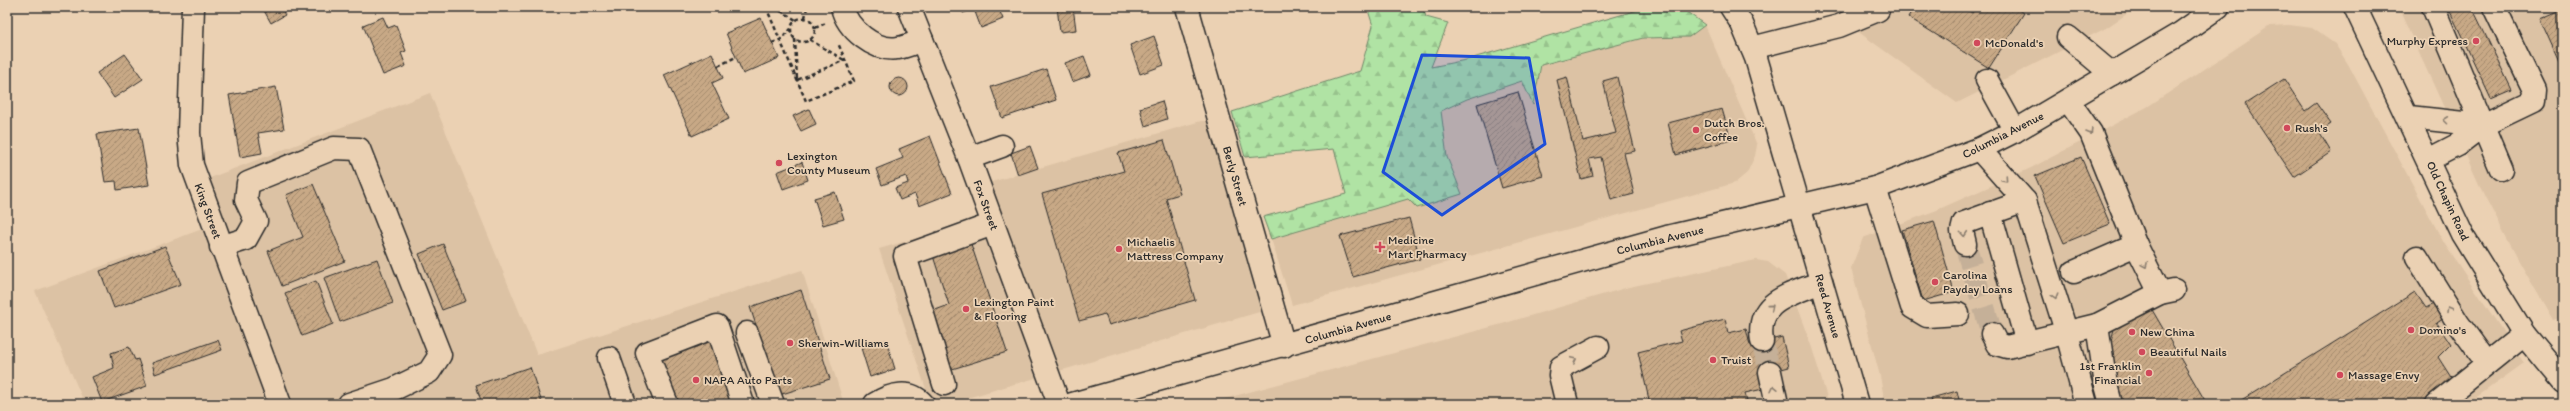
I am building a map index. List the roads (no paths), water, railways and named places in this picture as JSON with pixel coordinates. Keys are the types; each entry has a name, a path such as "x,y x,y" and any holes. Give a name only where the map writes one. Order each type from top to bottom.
{"street":[{"name":"King Street","path":"193,7 189,133 192,165 280,404"},
{"path":"842,7 849,23 872,43 898,49 922,40"},
{"name":"Fox Street","path":"909,7 969,158 1059,404"},
{"name":"Berly Street","path":"1187,7 1284,346"},
{"name":"Reed Avenue","path":"1731,7 1752,48 1800,207 1856,404"},
{"name":"Columbia Avenue","path":"1072,404 1284,346 1667,237 1800,207 1875,188 1979,149 2015,131 2112,74 2218,7"},
{"name":"Old Chapin Road","path":"2356,7 2409,117 2462,234 2524,334 2563,381"},
{"path":"2433,7 2501,169"},
{"path":"2428,160 2457,145 2483,125 2533,101 2534,90 2494,7"},
{"path":"1752,48 1839,26 1878,10"},
{"path":"2068,38 2112,74"},
{"path":"1986,80 2015,131"},
{"path":"1992,334 1997,344 2007,347 2067,334 2097,325 2168,291 2136,245 2091,133 2068,100"},
{"path":"2409,117 2483,125"},
{"path":"969,158 1002,146"},
{"path":"221,247 246,239 256,221 246,200 248,183 334,148 359,150 440,355 429,372 394,389 349,404"},
{"path":"1979,149 2025,200 2067,334 2086,404"},
{"path":"1875,188 1912,307 1927,316 1958,314"},
{"path":"1965,244 1962,231 1964,223 2025,200"},
{"path":"1990,212 2027,343"},
{"path":"944,384 905,256 993,224"},
{"path":"2074,272 2136,245"},
{"path":"2417,257 2458,323 2487,363"},
{"path":"1762,341 1760,326 1762,317 1769,307 1821,282"},
{"path":"2097,325 2106,385 2111,404"},
{"path":"667,404 647,353 717,326 743,404"},
{"path":"747,334 773,404"},
{"path":"2437,404 2524,334"},
{"path":"1567,404 1560,371 1568,363 1598,347"},
{"path":"609,358 626,404"},
{"path":"1770,372 1777,404"},
{"path":"875,404 894,395 907,394 916,398 923,404"}],"tunnel":[{"path":"1965,244 1992,334"},
{"path":"1762,341 1770,372"}],"place":[{"name":"Murphy Express","path":"2476,41"},
{"name":"McDonald's","path":"1977,43"},
{"name":"Rush's","path":"2287,128"},
{"name":"Dutch Bros. Coffee","path":"1696,130"},
{"name":"Lexington County Museum","path":"779,163"},
{"name":"Medicine Mart Pharmacy","path":"1380,247"},
{"name":"Michaelis Mattress Company","path":"1119,249"},
{"name":"Carolina Payday Loans","path":"1935,282"},
{"name":"Lexington Paint & Flooring","path":"966,309"},
{"name":"Domino's","path":"2411,330"},
{"name":"New China","path":"2132,332"},
{"name":"Sherwin-Williams","path":"790,343"},
{"name":"Beautiful Nails","path":"2142,352"},
{"name":"Truist","path":"1713,360"},
{"name":"1st Franklin Financial","path":"2149,373"},
{"name":"Massage Envy","path":"2340,375"},
{"name":"NAPA Auto Parts","path":"696,380"}]}
